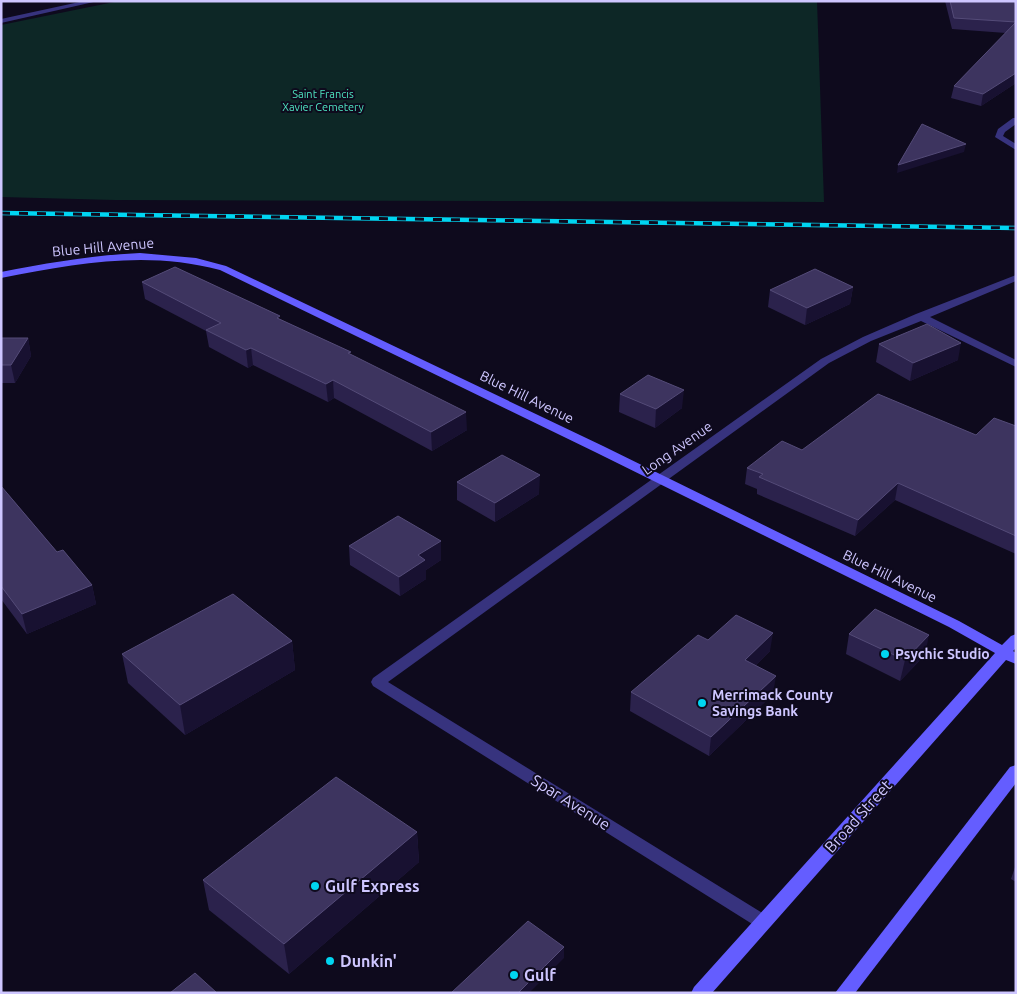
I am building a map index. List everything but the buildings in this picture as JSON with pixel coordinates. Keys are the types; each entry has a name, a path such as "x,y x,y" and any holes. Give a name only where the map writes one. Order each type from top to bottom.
{"street":[{"path":"1,20 95,1"},
{"path":"1016,120 1001,131 999,137 1016,148"},
{"name":"Blue Hill Avenue","path":"1,275 64,264 129,256 178,257 211,264 253,282 659,478 954,624 1010,655"},
{"name":"Long Avenue","path":"378,682 659,478 825,361 852,346 920,316 1015,278"},
{"path":"920,316 1016,364"},
{"name":"Broad Street","path":"700,993 763,922 1010,655 1016,639"},
{"name":"Spar Avenue","path":"378,682 763,922"},
{"path":"844,993 1016,771"}],"green space":[{"name":"Saint Francis Xavier Cemetery","path":"119,1 817,1 824,202 115,200 1,197 1,25"}],"railway":[{"path":"1,213 1016,228"}],"place":[{"name":"Psychic Studio","path":"885,654"},
{"name":"Merrimack County Savings Bank","path":"702,703"},
{"name":"Gulf Express","path":"315,886"},
{"name":"Dunkin'","path":"330,961"},
{"name":"Gulf","path":"514,975"}]}
